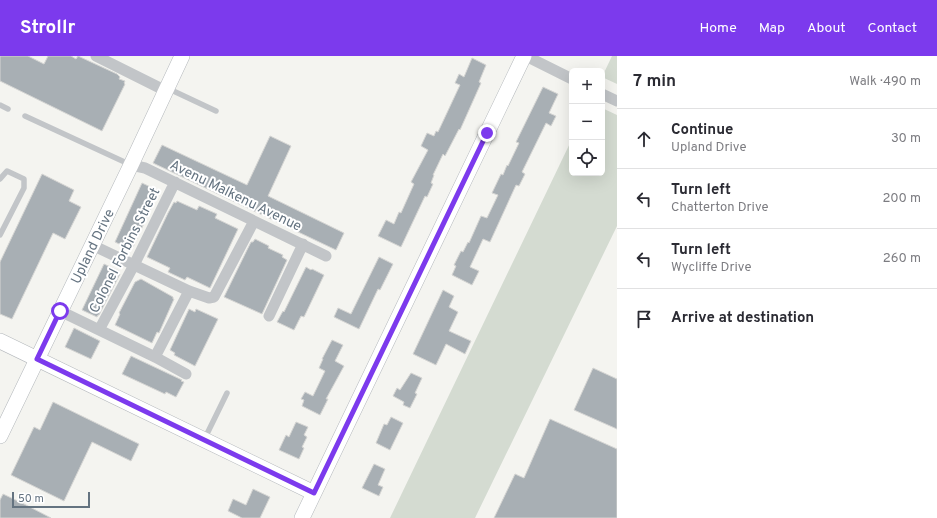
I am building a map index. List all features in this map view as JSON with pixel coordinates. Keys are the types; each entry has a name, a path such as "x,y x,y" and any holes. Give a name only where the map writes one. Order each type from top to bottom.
{"street":[{"path":"96,56 166,89"},
{"name":"Upland Drive","path":"0,436 182,56"},
{"path":"302,518 525,56 569,78"},
{"path":"605,95 617,101"},
{"name":"Avenu Malkenu Avenue","path":"131,165 144,168 175,182 326,256"},
{"name":"Colonel Forbins Street","path":"99,330 134,265 175,182"},
{"path":"92,245 189,291 209,298 214,297 254,220"},
{"path":"269,316 303,244"},
{"path":"155,357 189,291"},
{"path":"60,311 155,357 186,374"},
{"path":"0,341 314,493"}],"lane":[{"path":"166,89 216,111"},
{"path":"0,105 8,109"},
{"path":"25,116 131,165"},
{"path":"0,179 7,171 24,179 24,188 0,235"},
{"path":"204,440 227,394"}],"shaded area":[{"path":"612,56 617,56 617,84 605,78 605,71"},
{"path":"605,109 617,115 617,226 475,518 390,518 569,145 569,176 605,176"}],"building":[{"path":"0,56 28,56 44,64 48,56 71,56 76,59 78,56 117,74 120,77 119,79 125,81 125,84 102,131 0,81"},
{"path":"472,58 486,65 479,82 481,83 460,130 459,129 445,156 443,154 433,175 431,183 433,184 427,197 425,196 401,247 378,236 386,220 394,224 399,212 401,213 414,184 411,182 428,150 421,146 427,133 434,136 436,131 438,132 460,85 455,83 459,74 464,77"},
{"path":"543,87 558,94 549,113 556,116 551,126 546,123 522,172 525,174 519,186 516,185 490,242 483,239 470,267 479,271 472,285 452,275 456,266 454,265 461,251 463,252 468,242 469,243 481,216 487,218 498,195 492,193 501,174 503,175 507,165 508,166 519,143 516,142"},
{"path":"270,136 291,146 268,196 344,233 336,250 153,163 162,145 247,185"},
{"path":"42,174 74,190 69,201 81,207 65,239 53,233 12,319 0,314 0,262"},
{"path":"142,183 159,191 133,247 131,246 130,249 115,242"},
{"path":"177,201 197,210 199,206 217,214 215,218 238,229 210,288 187,277 185,280 168,272 170,268 147,257 168,213 174,202 176,203"},
{"path":"255,239 269,246 268,248 283,255 282,257 287,260 262,314 224,297 251,242"},
{"path":"379,257 393,264 380,290 378,289 359,329 334,317 338,308 351,314"},
{"path":"104,264 119,271 118,273 120,274 97,317 82,310"},
{"path":"306,267 324,275 304,317 301,316 294,330 277,322 283,311 284,312"},
{"path":"141,279 174,299 159,333 157,332 152,343 115,325 120,314 119,313 135,282"},
{"path":"443,290 454,296 449,307 458,312 449,331 471,341 465,354 446,344 436,365 413,354"},
{"path":"189,309 195,312 196,309 218,319 195,366 174,355 175,353 170,350"},
{"path":"74,328 100,341 91,359 65,347"},
{"path":"332,340 343,345 335,361 344,366 326,399 328,399 320,415 302,406 304,400 301,399 305,392 313,396 325,371 319,368 322,359"},
{"path":"131,356 182,380 181,381 184,382 176,397 166,392 165,394 122,374"},
{"path":"593,368 617,379 617,429 574,410"},
{"path":"411,373 422,378 415,393 417,394 410,408 403,405 404,402 393,396 397,388 400,390"},
{"path":"53,402 139,444 131,461 92,442 64,501 11,475 34,427 40,430"},
{"path":"391,417 403,423 390,450 376,443 384,424 387,425"},
{"path":"550,419 617,449 617,518 494,518 515,474 524,478"},
{"path":"296,422 308,427 304,435 307,437 302,447 304,448 299,459 279,450 286,435 289,437"},
{"path":"374,464 385,469 378,485 383,487 379,496 362,488"},
{"path":"253,489 270,497 260,518 242,518 228,511 233,499 246,505"},
{"path":"3,494 51,518 0,518 0,500"}],"route":[{"path":"60,311 37,359 314,493 487,133"}]}
